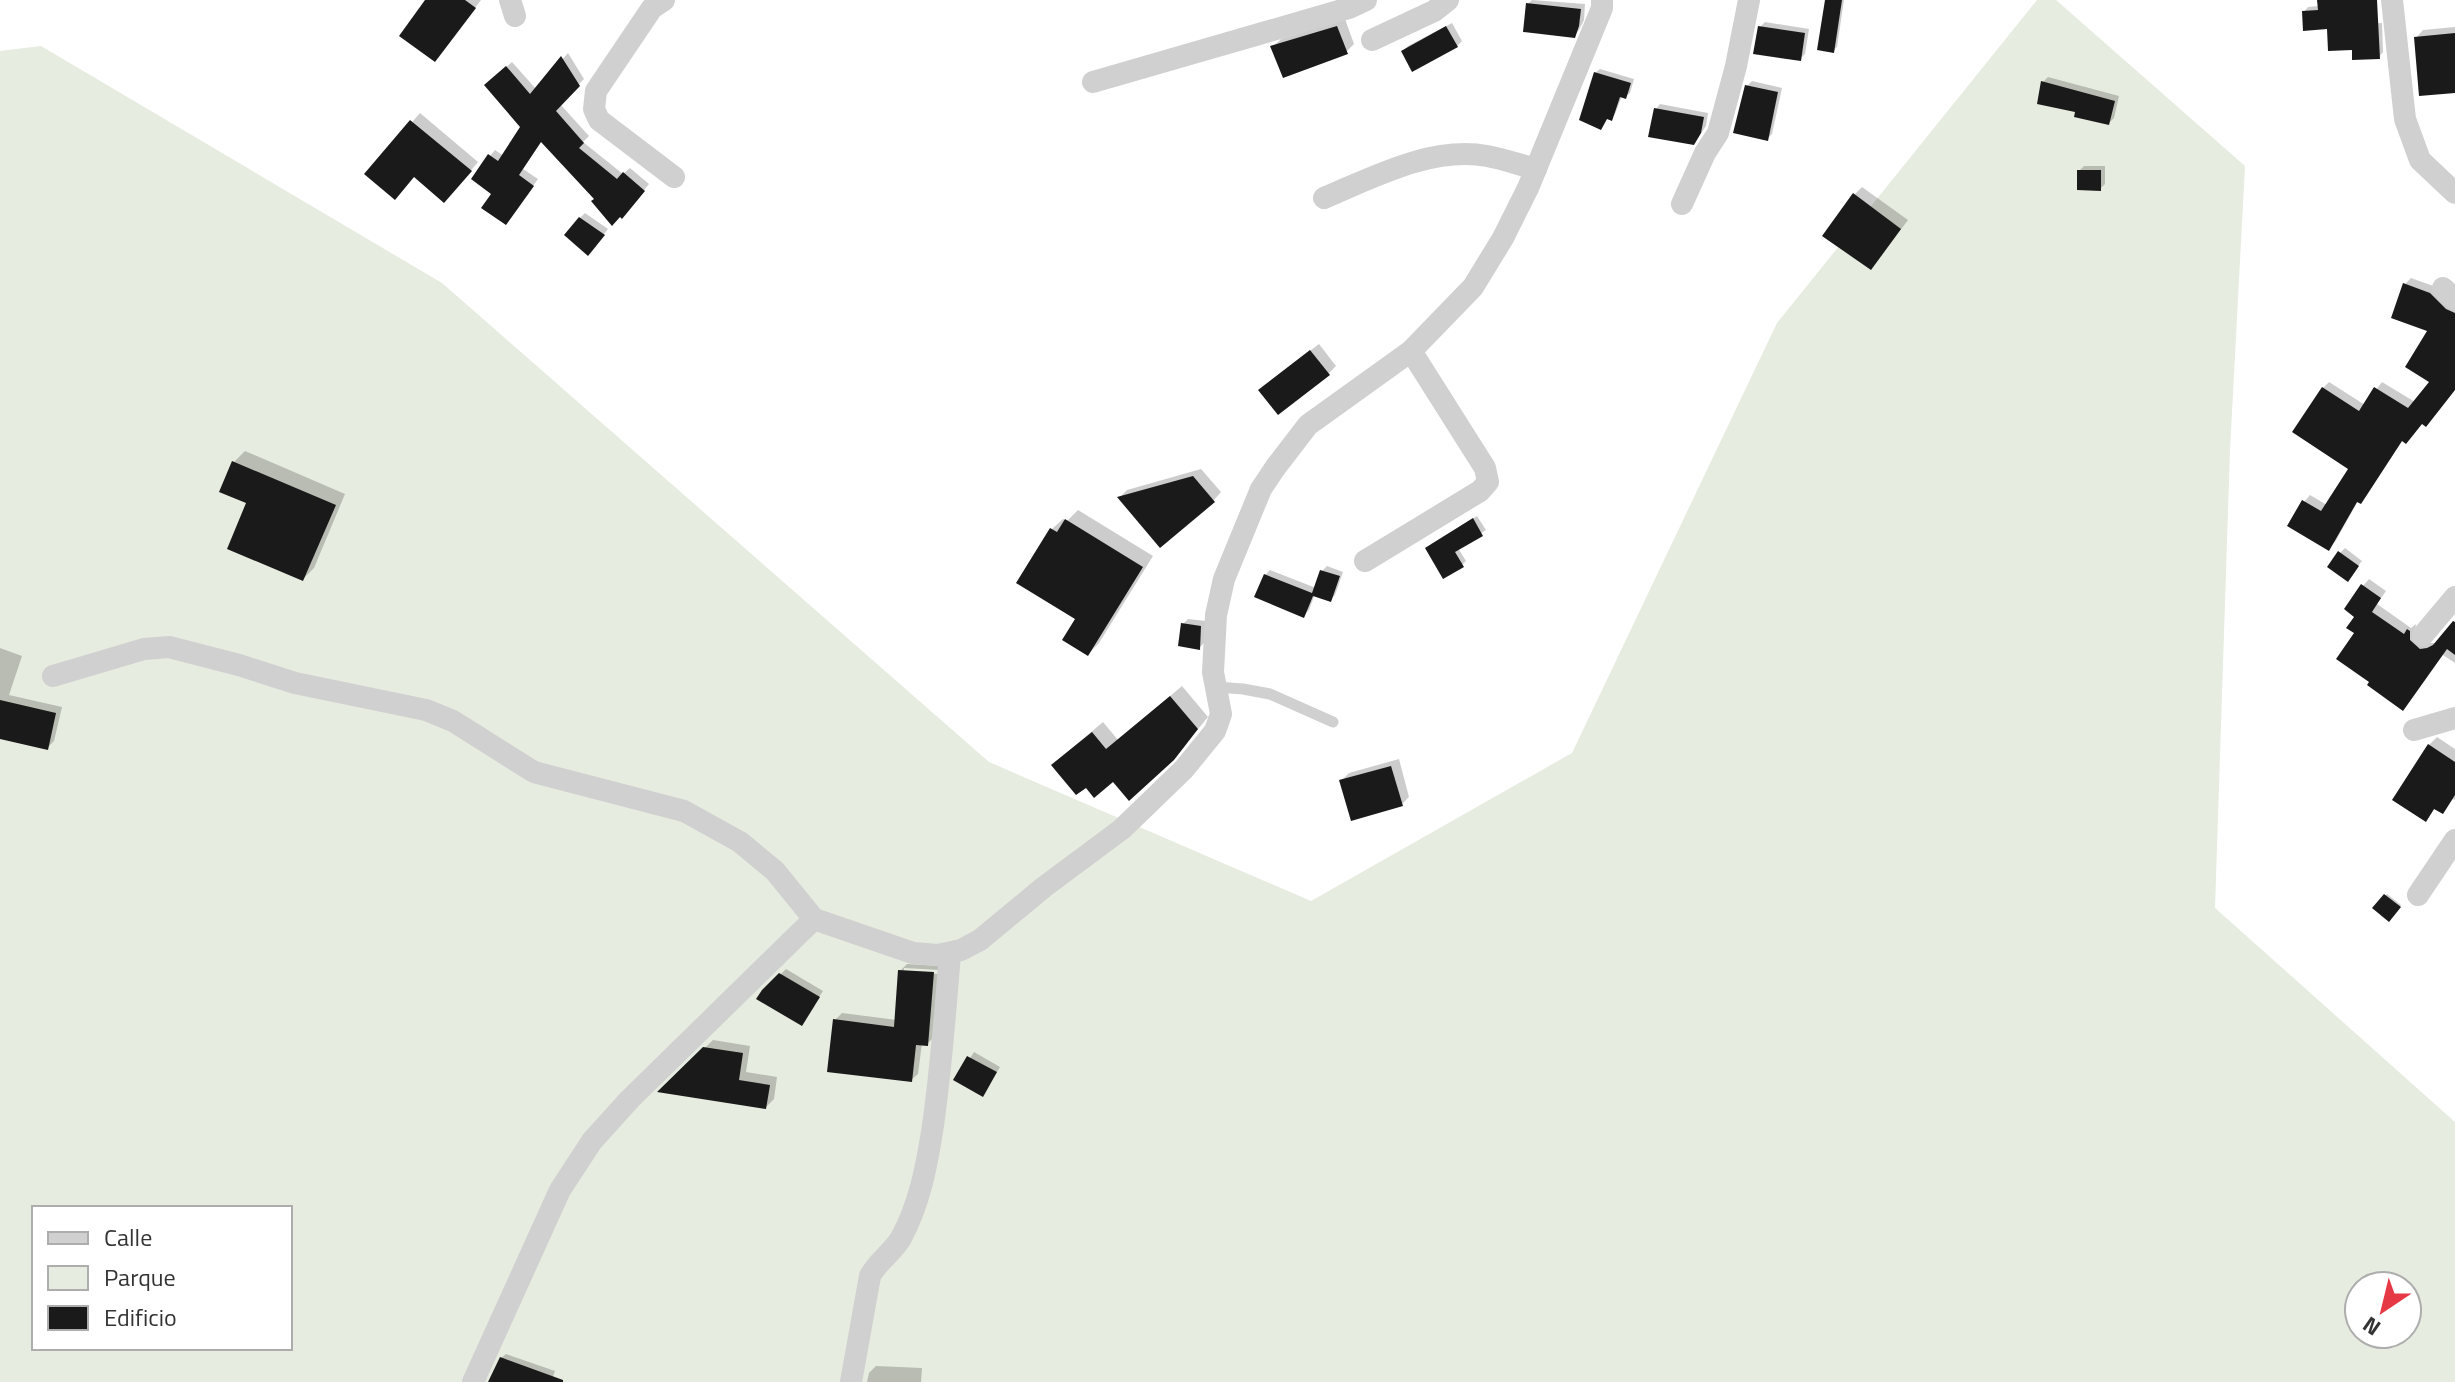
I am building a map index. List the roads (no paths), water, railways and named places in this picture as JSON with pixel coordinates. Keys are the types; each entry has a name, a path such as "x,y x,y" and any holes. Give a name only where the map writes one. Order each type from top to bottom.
{"street":[{"path":"664,0 652,8 596,91 594,109 599,120 674,177"},
{"path":"1093,82 1349,8 1366,0"},
{"path":"1372,40 1434,11 1448,0"},
{"path":"53,676 144,649 169,647 295,683 426,710 453,721 534,772 684,811 740,842 764,861 814,919 913,953 950,954 980,940 1122,829 1184,769 1220,723 1213,672 1214,636 1224,579 1261,489 1308,425 1411,351 1473,287 1503,238 1536,169 1602,8 1602,0"},
{"path":"1682,204 1705,153 1718,133 1749,0"},
{"path":"2392,0 2405,119 2420,160 2455,193"},
{"path":"1324,198 1380,174 1451,154 1487,156 1536,169"},
{"path":"1365,561 1480,491 1488,482 1485,468 1411,351"},
{"path":"2423,635 2455,597"},
{"path":"2414,730 2455,718"},
{"path":"2418,895 2455,840"},
{"path":"473,1382 560,1190 592,1141 630,1099 814,919"},
{"path":"851,1382 870,1276 899,1241 918,1199 925,1169 939,1091 950,954"}],"lane":[{"path":"1216,687 1270,694 1333,722"}]}
